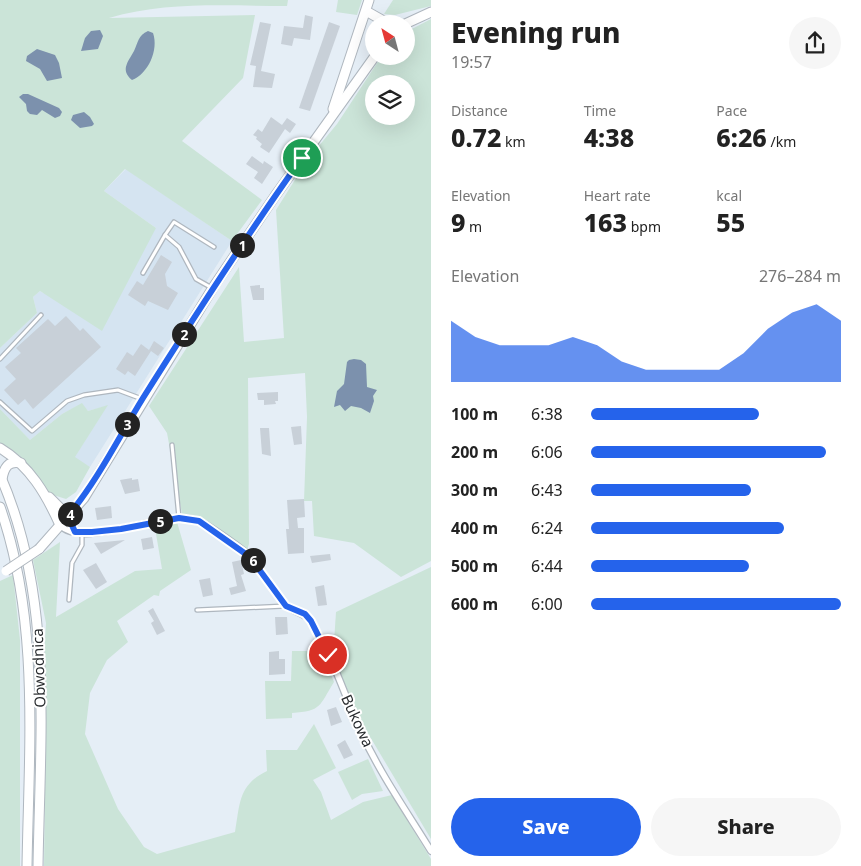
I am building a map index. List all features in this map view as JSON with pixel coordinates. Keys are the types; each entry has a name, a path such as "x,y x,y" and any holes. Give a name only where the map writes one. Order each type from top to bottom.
{"main road":[{"path":"331,117 369,0"},
{"path":"366,11 373,15"},
{"path":"415,19 431,12"},
{"path":"2,572 39,549 84,498 142,399 212,289 369,65"},
{"path":"0,448 21,463 43,492 68,516"},
{"path":"1,477 8,464 15,461 21,463"},
{"name":"Obwodnica","path":"1,477 23,546 33,589 38,632 40,726 38,866"},
{"path":"43,492 60,525"},
{"name":"Obwodnica","path":"0,507 15,556 26,627 29,724 26,866"}],"street":[{"path":"68,516 78,532"},
{"name":"Bukowa","path":"78,532 121,529 179,518 199,521 250,557 286,606 305,614 311,621 386,781 431,850"},
{"path":"60,525 66,531 78,532"}],"lane":[{"path":"143,273 174,222 214,247"},
{"path":"165,235 179,247 196,279 212,289"},
{"path":"0,359 41,315"},
{"path":"0,402 32,431 67,401 84,395 118,390 142,399"},
{"path":"172,445 179,518"},
{"path":"69,600 72,563 82,545 78,532"},
{"path":"196,610 286,606"}],"shaded area":[{"path":"126,169 232,241 90,467 74,458 107,406 88,411 82,404 62,414 30,440 0,409 0,348 37,313 33,297 40,291 43,293 156,228 104,191"}],"green space":[{"path":"0,0 288,0 287,6 220,5 175,7 153,9 109,18 255,15 243,78 182,141 262,200 232,241 125,169 104,191 156,228 102,331 40,291 33,297 37,313 0,348"},
{"path":"338,0 362,0 357,15 336,12"},
{"path":"393,0 431,0 431,6 395,15 384,14"},
{"path":"431,19 431,561 401,577 354,543 314,536 312,501 304,501 307,417 305,373 248,378 249,544 247,550 204,519 182,514 167,433 149,406 239,267 244,342 284,338 276,210 308,159 337,124 365,81 365,125 415,125 415,75 369,75 376,65 415,65 415,27"},
{"path":"82,403 88,411 108,405 75,457 90,467 76,492 66,499 50,494 20,456 0,443 0,409 30,440 62,414"},
{"path":"177,522 191,570 160,591 159,596 154,595 117,621 128,642 107,660 90,693 85,734 118,809 144,847 157,854 235,832 245,789 250,782 267,771 266,750 297,750 314,724 336,768 313,780 321,792 331,820 363,802 392,795 431,859 431,866 44,866 46,719 44,660 46,623 33,560 60,542 56,617 135,571 162,569 155,528"},
{"path":"431,567 431,839 363,725 333,657 336,612"},
{"path":"13,575 20,640 20,866 0,866 0,581"},
{"path":"292,651 321,651 334,682 322,702 315,709 292,713 292,718 266,719 265,681 291,681"},
{"path":"368,759 383,791 362,794 352,800 338,772"}],"water":[{"path":"100,30 103,36 98,49 81,51 85,38 91,31"},
{"path":"148,31 153,33 155,47 151,61 143,73 132,80 126,73 126,66 140,37"},
{"path":"37,49 55,55 62,78 47,81 40,69 26,61 27,56"},
{"path":"23,94 28,94 59,108 62,112 60,116 55,118 42,110 37,115 30,114 27,111 26,104 19,97"},
{"path":"84,112 94,124 80,128 71,120 73,115"},
{"path":"354,359 361,360 366,364 367,387 377,390 373,396 374,401 370,413 361,408 351,406 345,411 340,405 334,407 337,391 344,384 347,362"}],"building":[{"path":"305,15 313,17 310,40 294,38 292,46 281,44 284,26 303,28"},
{"path":"260,22 271,24 261,71 275,74 272,88 253,87 256,66 250,65"},
{"path":"329,22 340,26 310,111 299,108"},
{"path":"271,117 282,125 287,118 296,124 290,133 285,129 269,153 260,147 262,144 253,135 258,129 262,132"},
{"path":"252,156 263,164 264,161 273,167 262,184 254,178 258,172 246,164"},
{"path":"161,255 172,262 165,274 167,286 178,293 168,310 148,301 145,306 128,295 137,281 143,285"},
{"path":"260,285 260,288 264,288 264,300 253,300 250,286"},
{"path":"66,316 80,331 83,328 101,347 33,409 25,399 18,405 4,390 16,379 5,367 21,353 16,348 48,319 55,326"},
{"path":"154,341 164,348 158,356 151,351 135,376 128,371 125,375 116,369 127,352 133,356 141,344 149,350"},
{"path":"278,392 276,404 264,405 264,400 258,400 257,393"},
{"path":"301,426 302,444 294,445 291,427"},
{"path":"260,428 269,428 271,456 262,454"},
{"path":"132,478 132,480 138,479 140,491 125,494 120,480"},
{"path":"304,499 305,517 297,518 298,528 304,528 304,553 288,554 286,529 289,529 287,500"},
{"path":"111,506 112,518 97,520 95,508"},
{"path":"152,537 154,548 143,550 141,539"},
{"path":"125,540 101,554 94,543"},
{"path":"330,554 331,560 312,563 310,556"},
{"path":"241,560 244,574 241,575 246,591 231,595 229,588 237,586 232,562"},
{"path":"96,563 107,582 96,589 83,570"},
{"path":"210,578 213,595 203,597 199,580"},
{"path":"324,585 327,605 318,606 315,587"},
{"path":"153,608 165,631 157,635 151,623 154,621 148,611"},
{"path":"275,617 287,617 288,634 276,635"},
{"path":"279,651 279,659 285,659 285,674 269,675 269,652"},
{"path":"336,707 342,722 331,726 327,710"},
{"path":"345,740 353,755 344,759 337,745"}],"route":[{"path":"302,158 214,286 142,399 84,498 68,516 75,532 82,533 121,529 179,518 199,521 250,557 286,606 305,614 311,621 328,655"}]}
